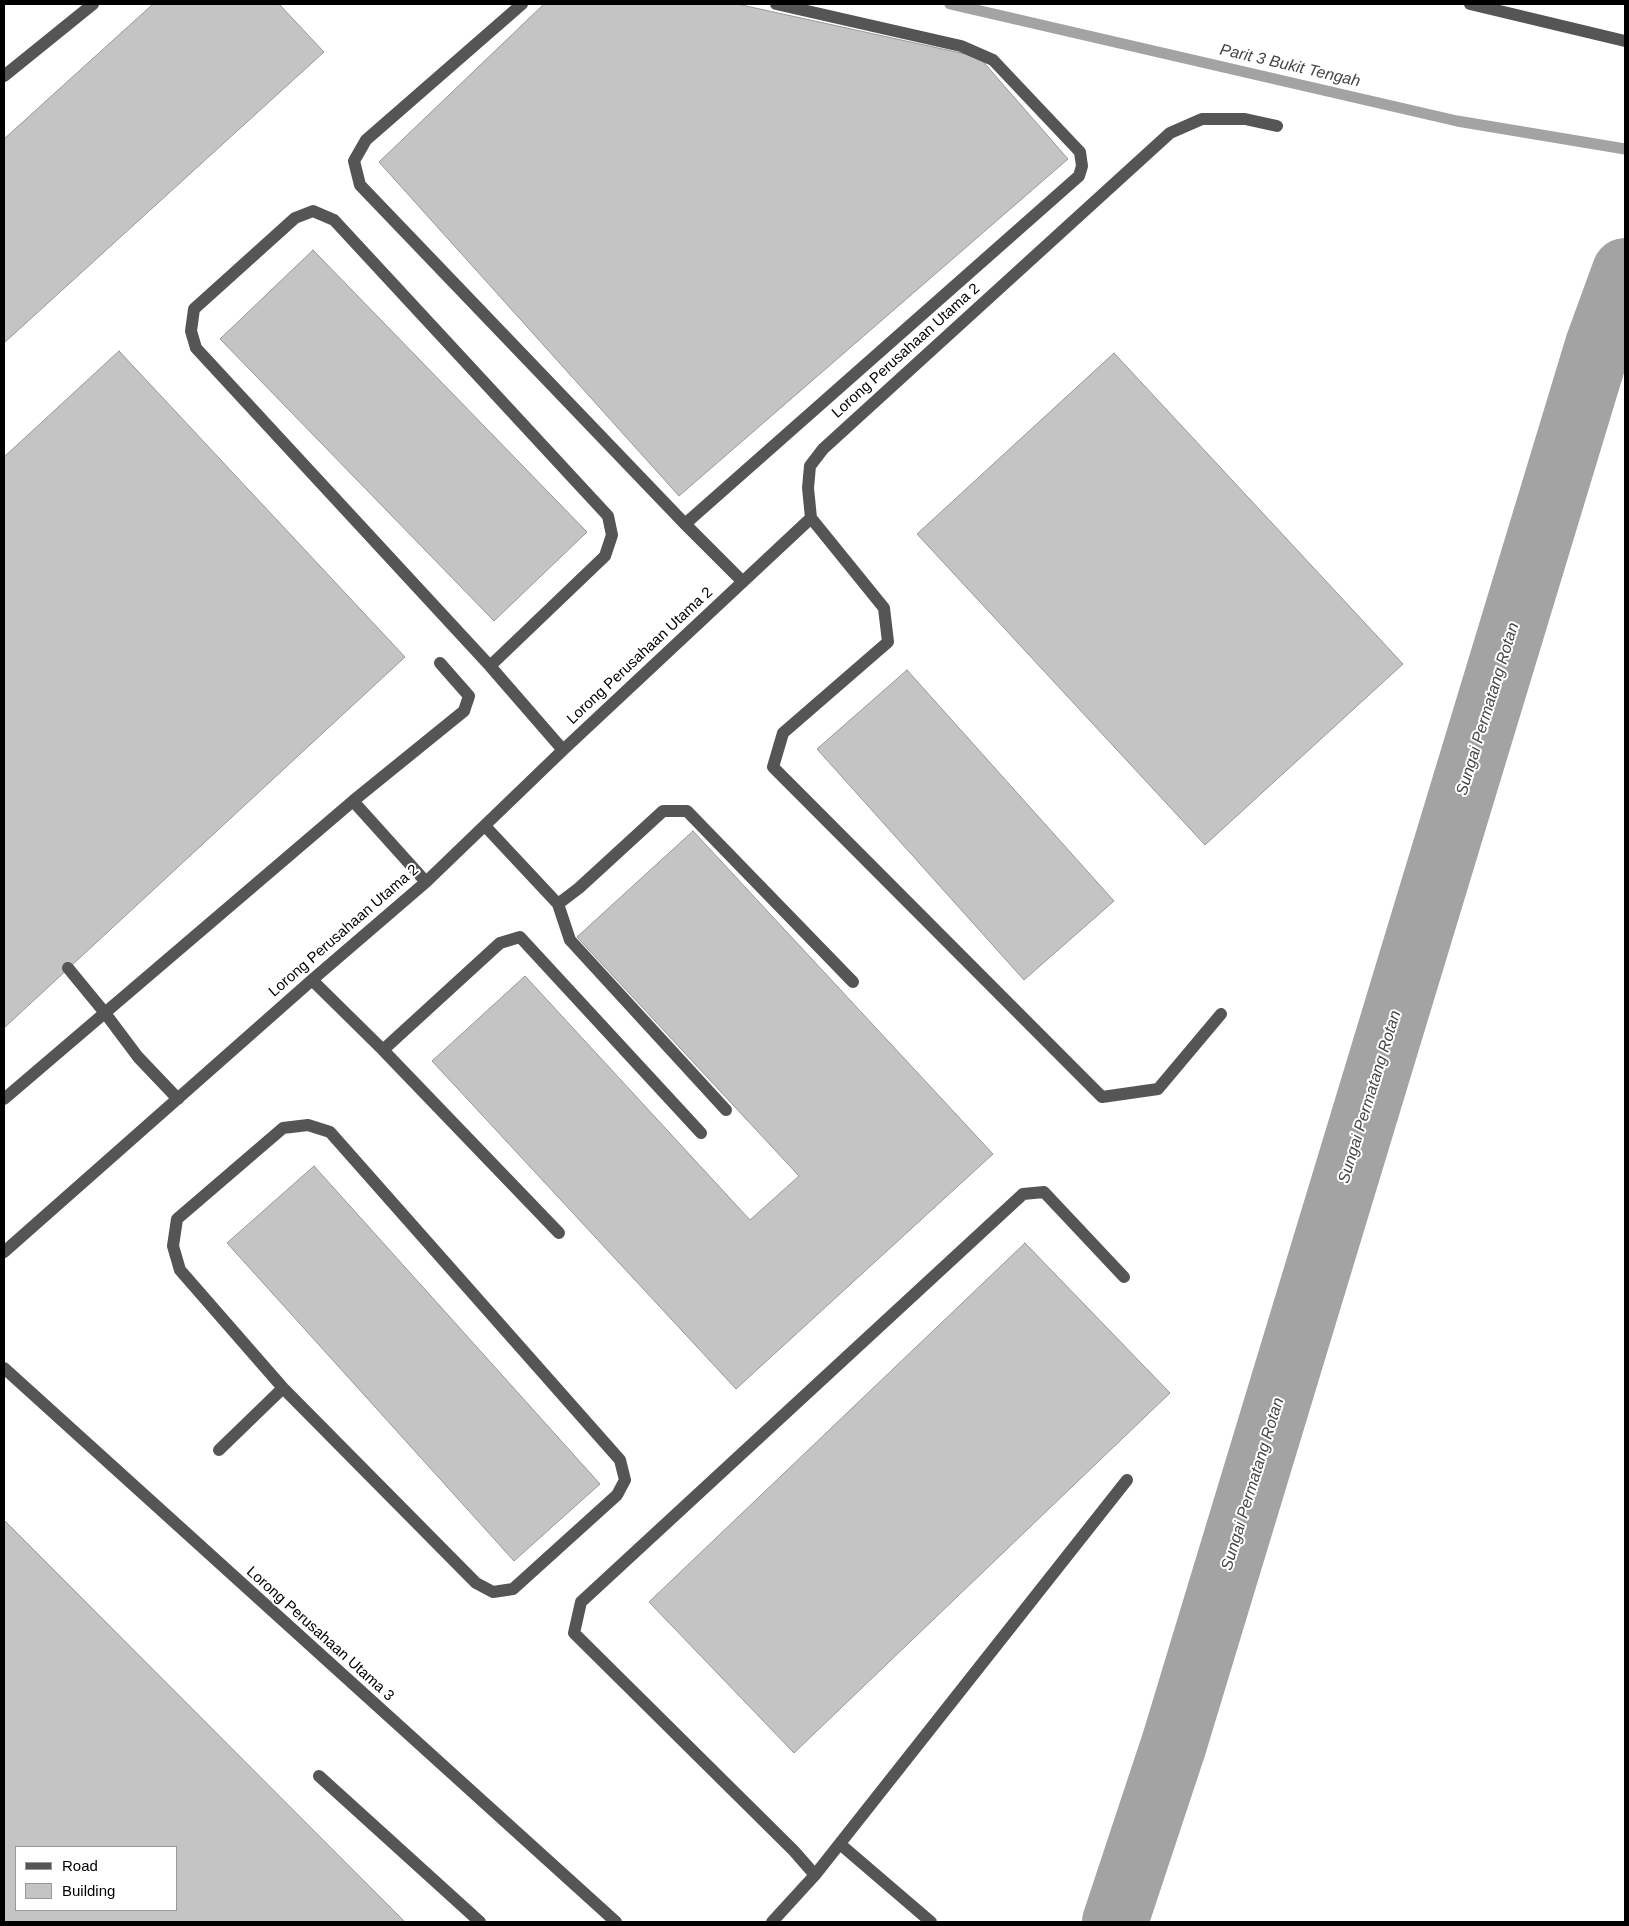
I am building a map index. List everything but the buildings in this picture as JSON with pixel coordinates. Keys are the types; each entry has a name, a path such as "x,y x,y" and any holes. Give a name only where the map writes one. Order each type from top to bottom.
{"street":[{"path":"4,76 93,4"},
{"path":"522,4 366,140 354,161 360,185 743,582"},
{"path":"685,524 1079,176 1082,166 1080,152 993,60 961,46 776,4"},
{"path":"1470,4 1625,41"},
{"name":"Lorong Perusahaan Utama 2","path":"4,1252 426,882 563,750 811,518 808,488 810,466 823,449 1170,133 1202,118 1245,119 1277,126"},
{"path":"490,666 605,556 612,535 608,516 334,220 313,211 296,218 194,308 191,331 196,348 490,666 563,750"},
{"path":"811,518 884,608 888,642 783,733 773,767 1102,1097 1158,1089 1221,1014"},
{"path":"4,1099 353,801 464,711 469,696 440,663"},
{"path":"353,801 426,882"},
{"path":"558,904 579,888 663,811 687,811 853,982"},
{"path":"485,826 558,904 570,940 726,1110"},
{"path":"383,1050 500,943 520,937 701,1133"},
{"path":"68,968 105,1013 138,1058 178,1098"},
{"path":"312,980 383,1050 559,1233"},
{"path":"308,1125 330,1132 620,1460 625,1480 617,1495 513,1589 493,1592 476,1583 283,1388 180,1270 173,1246 177,1219 283,1128 308,1125"},
{"path":"815,1875 794,1851 574,1633 580,1602 1023,1194 1044,1192 1124,1277"},
{"name":"Lorong Perusahaan Utama 3","path":"4,1368 616,1922"},
{"path":"219,1450 283,1388"},
{"path":"772,1922 815,1875 840,1844 1127,1480"},
{"path":"320,1776 480,1922"},
{"path":"840,1844 931,1922"}],"waterway":[{"name":"Parit 3 Bukit Tengah","path":"950,4 1457,121 1625,149"},
{"name":"Sungai Permatang Rotan","path":"1115,1922 1174,1744 1598,345 1625,271"}]}
